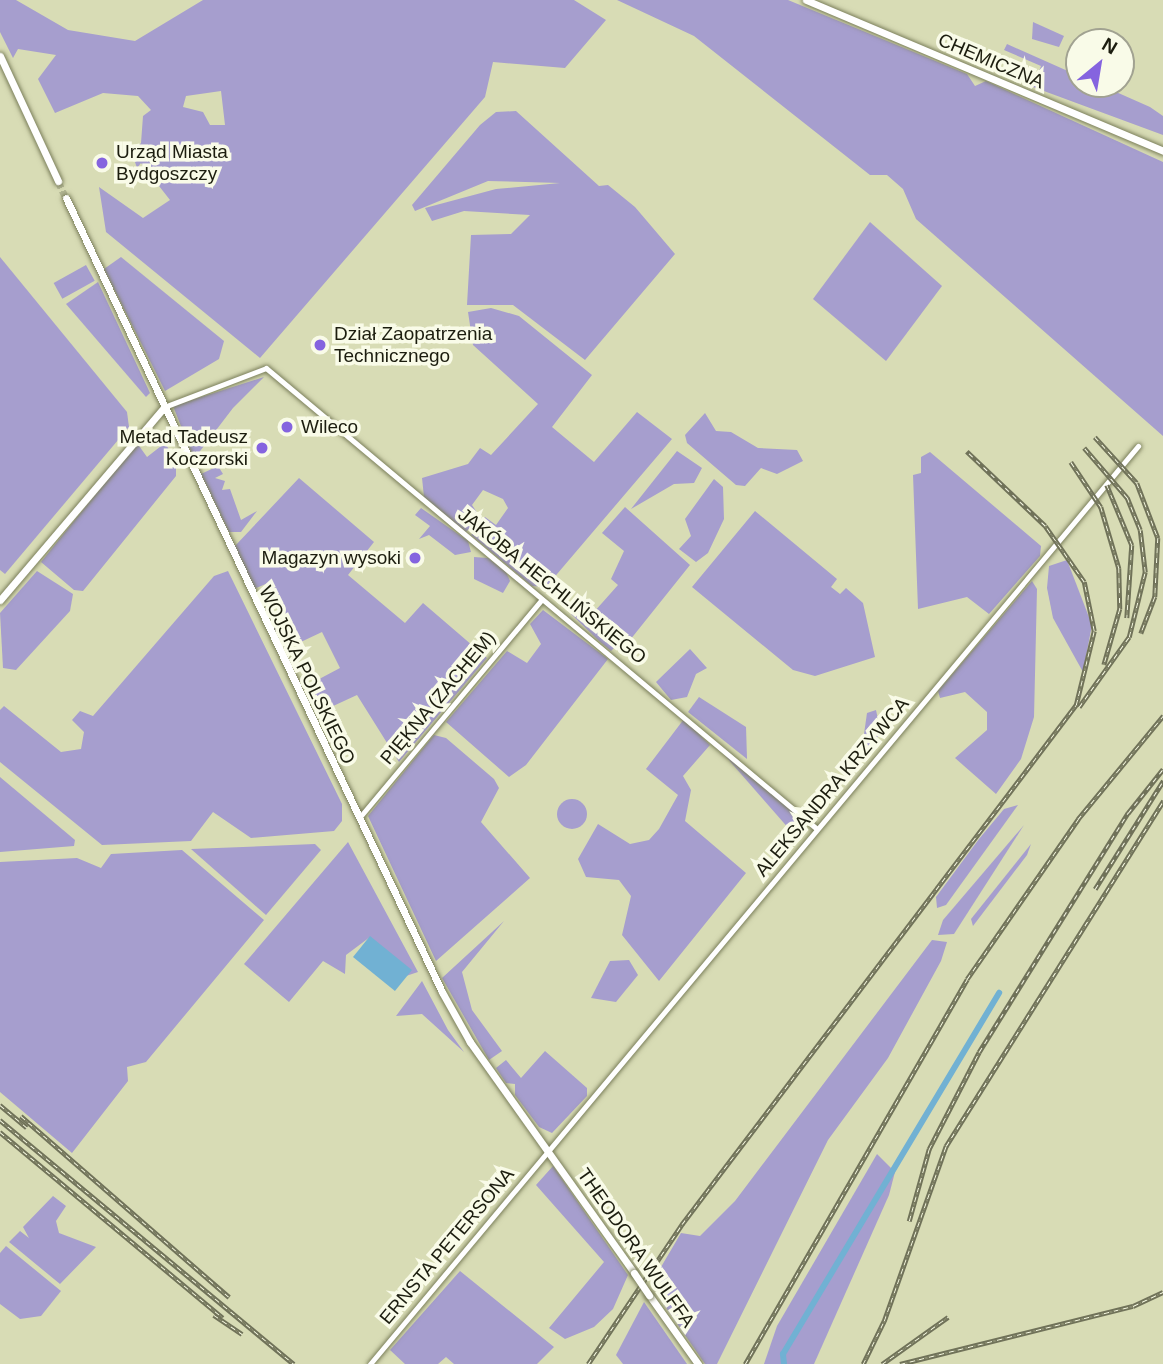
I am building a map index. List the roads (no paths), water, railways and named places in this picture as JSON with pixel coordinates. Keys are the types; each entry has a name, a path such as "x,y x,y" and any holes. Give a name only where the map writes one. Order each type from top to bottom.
{"street":[{"name":"CHEMICZNA","path":"806,0 823,3 1163,151"},
{"path":"0,56 58,181"},
{"name":"WOJSKA POLSKIEGO","path":"66,198 359,817 470,1042 549,1149"},
{"name":"JAKÓBA HECHLIŃSKIEGO","path":"164,407 266,368 817,829"},
{"path":"0,600 164,407"},
{"name":"ALEKSANDRA KRZYWCA","path":"549,1149 1138,446"},
{"name":"PIĘKNA (ZACHEM)","path":"359,817 542,599"},
{"name":"THEODORA WULFFA","path":"549,1149 698,1364"},
{"name":"ERNSTA PETERSONA","path":"370,1364 549,1149"}],"water":[{"path":"370,936 412,970 395,991 353,957"}],"waterway":[{"path":"784,1364 783,1354 999,993"}],"tunnel":[{"path":"58,181 66,198"}],"railway":[{"path":"1095,437 1137,483 1158,538 1155,597 1141,633"},
{"path":"1079,707 1129,637 1145,572 1140,530 1127,498 1084,448"},
{"path":"588,1364 682,1224 1076,705 1094,631 1084,582 1045,526 967,452"},
{"path":"1071,462 1101,507 1119,568 1120,609 1104,665"},
{"path":"1107,485 1132,545 1127,618"},
{"path":"745,1364 967,979 1078,819 1163,716"},
{"path":"909,1221 929,1149 979,1052 1128,813 1163,769"},
{"path":"1095,889 1163,781"},
{"path":"863,1364 884,1321 946,1146 1163,801"},
{"path":"0,1105 27,1128"},
{"path":"21,1116 229,1297"},
{"path":"0,1120 294,1364"},
{"path":"0,1132 223,1318"},
{"path":"900,1364 1133,1306 1163,1292"},
{"path":"214,1315 242,1334"},
{"path":"882,1364 948,1317"}],"place":[{"name":"Urząd Miasta Bydgoszczy","path":"102,163"},
{"name":"Dział Zaopatrzenia Technicznego","path":"320,345"},
{"name":"Wileco","path":"287,427"},
{"name":"Metad Tadeusz Koczorski","path":"262,448"},
{"name":"Magazyn wysoki","path":"415,558"}]}
